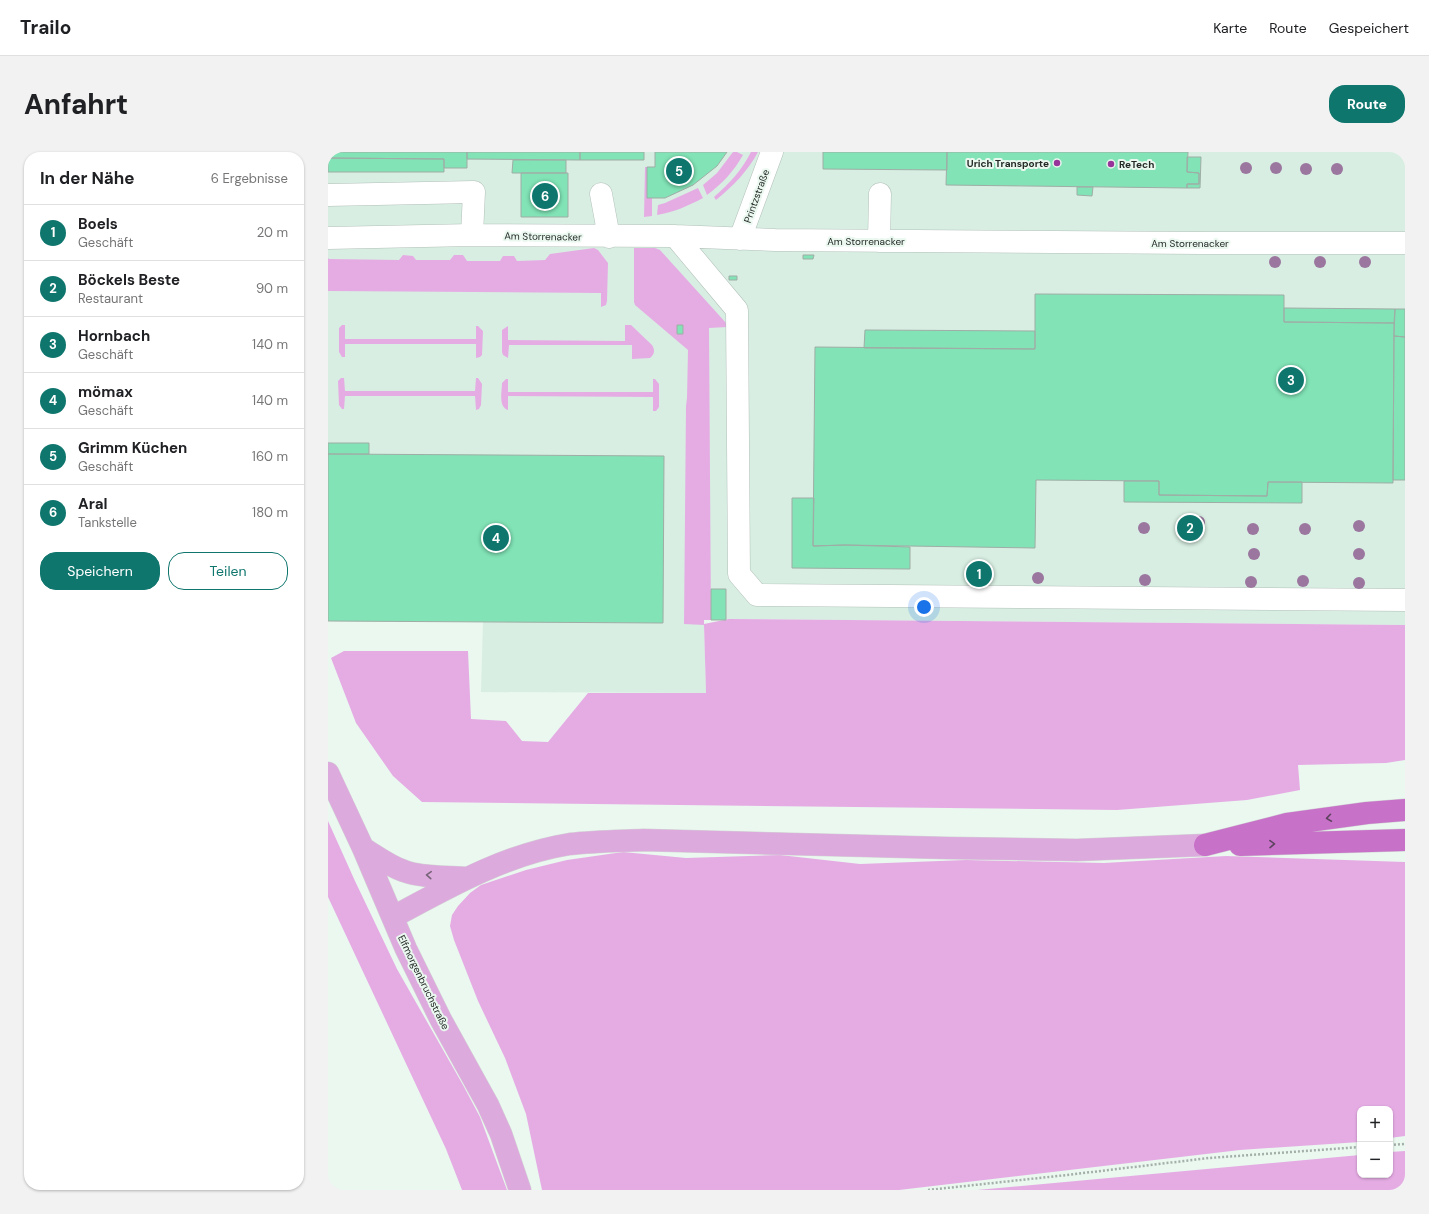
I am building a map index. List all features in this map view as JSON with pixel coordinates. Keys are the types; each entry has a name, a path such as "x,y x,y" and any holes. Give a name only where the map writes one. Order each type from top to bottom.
{"highway":[{"path":"1205,845 1287,824 1367,813 1405,810"},
{"path":"1205,845 1405,840"}],"main road":[{"name":"Elfmorgenbruchstraße","path":"328,774 363,848 406,949 488,1105 501,1134 520,1190"},
{"path":"393,917 451,886 507,861 569,844 643,840 1062,850 1205,845"},
{"path":"363,848 402,871 413,874 468,878"}],"street":[{"name":"Printzstraße","path":"740,239 772,152"},
{"path":"328,195 474,192 472,234"},
{"path":"601,194 609,237"},
{"path":"879,241 880,194"},
{"name":"Am Storrenacker","path":"328,238 472,234 609,237 675,236 740,239 879,241 1405,243"},
{"path":"675,236 737,310 739,574 757,595 1405,600"}],"path":[{"path":"1393,1145 1405,1144"},
{"path":"928,1190 1209,1158 1357,1147"}],"shaded area":[{"path":"328,152 1405,152 1405,625 704,620 706,693 481,692 483,622 328,621"},
{"path":"733,152 743,155 727,177 707,195 703,185 717,173"},
{"path":"751,152 758,152 750,166 740,178 716,200 714,197 735,176 744,165"},
{"path":"645,167 647,167 647,198 652,198 652,216 644,217"},
{"path":"698,188 703,198 692,204 657,215 658,205"},
{"path":"594,248 598,250 608,263 607,301 606,305 601,307 601,293 328,291 328,258 399,260 403,255 413,256 416,260 450,260 454,255 463,255 467,261 500,261 503,256 514,256 517,261 545,260 550,254"},
{"path":"634,248 655,248 660,250 727,324 727,327 709,328 711,620 704,620 704,624 729,619 1405,625 1405,760 1386,763 1298,765 1300,790 1247,800 1117,810 422,802 393,776 356,723 331,658 344,651 468,651 471,719 506,721 522,741 548,742 588,693 706,693 704,625 684,624 688,350 635,305"},
{"path":"342,325 345,325 345,339 476,339 476,326 478,326 483,331 482,355 476,358 476,344 345,344 345,357 342,357 339,352 339,328"},
{"path":"625,325 631,325 652,345 654,352 650,358 632,359 632,345 509,345 508,358 503,355 502,352 502,330 508,326 508,340 625,341"},
{"path":"341,378 344,378 345,391 475,391 476,378 478,378 482,384 481,405 479,409 476,410 475,396 345,396 344,409 342,409 339,405 338,381"},
{"path":"508,379 508,392 653,392 653,379 655,379 659,384 659,407 656,411 653,411 653,397 508,396 508,410 503,406 501,398 502,383"},
{"path":"328,821 397,969 480,1117 507,1190 462,1190 446,1149 328,897"},
{"path":"623,852 686,858 780,855 860,864 966,860 1104,863 1226,856 1405,862 1405,1136 1393,1138 1393,1106 1357,1106 1357,1142 1240,1150 899,1190 542,1190 526,1114 505,1058 478,1001 450,926 452,915 458,906 470,893 481,885 526,870 567,860"},
{"path":"1405,1151 1405,1190 977,1190 1357,1155 1357,1178 1393,1178 1393,1152"}],"building":[{"path":"328,152 467,152 467,168 444,168 444,159 328,158"},
{"path":"467,152 580,152 580,160 467,159"},
{"path":"580,152 644,152 644,160 580,160"},
{"path":"655,152 727,152 717,166 693,185 665,198 647,198 647,167 655,167"},
{"path":"823,152 947,152 947,170 823,169"},
{"path":"947,152 1188,152 1187,172 1199,173 1199,184 1187,184 1187,188 946,185"},
{"path":"1187,157 1201,157 1200,188 1187,188 1187,184 1199,184 1199,173 1187,172"},
{"path":"328,158 444,159 444,172 328,172"},
{"path":"513,160 566,160 566,173 512,173"},
{"path":"521,173 568,173 568,217 521,217"},
{"path":"1077,187 1093,187 1092,196 1077,195"},
{"path":"803,255 814,255 813,259 803,259"},
{"path":"729,276 737,276 737,280 729,280"},
{"path":"1035,294 1284,295 1284,322 1394,323 1393,483 1268,482 1267,496 1159,495 1159,481 1036,480 1035,548 845,545 813,546 815,347 1035,349"},
{"path":"1284,308 1395,309 1394,323 1284,322"},
{"path":"1395,309 1405,309 1405,337 1394,336"},
{"path":"677,325 683,325 683,334 677,334"},
{"path":"865,330 1035,331 1035,349 864,348"},
{"path":"1394,336 1405,337 1405,480 1393,480"},
{"path":"328,443 369,443 369,454 328,454"},
{"path":"328,454 664,456 663,623 328,621"},
{"path":"1124,481 1159,481 1159,495 1267,496 1268,482 1302,482 1302,503 1124,502"},
{"path":"792,498 814,498 813,546 845,545 910,547 910,569 792,568"},
{"path":"711,589 726,589 726,620 711,620"}],"place":[{"name":"Urich Transporte","path":"1057,163"},
{"name":"ReTech","path":"1111,164"},
{"name":"Grimm Küchen","path":"679,171"},
{"name":"Aral","path":"545,196"},
{"name":"Hornbach","path":"1291,380"},
{"name":"Böckels Beste","path":"1190,528"},
{"name":"mömax","path":"496,538"},
{"name":"Boels","path":"979,574"}]}
